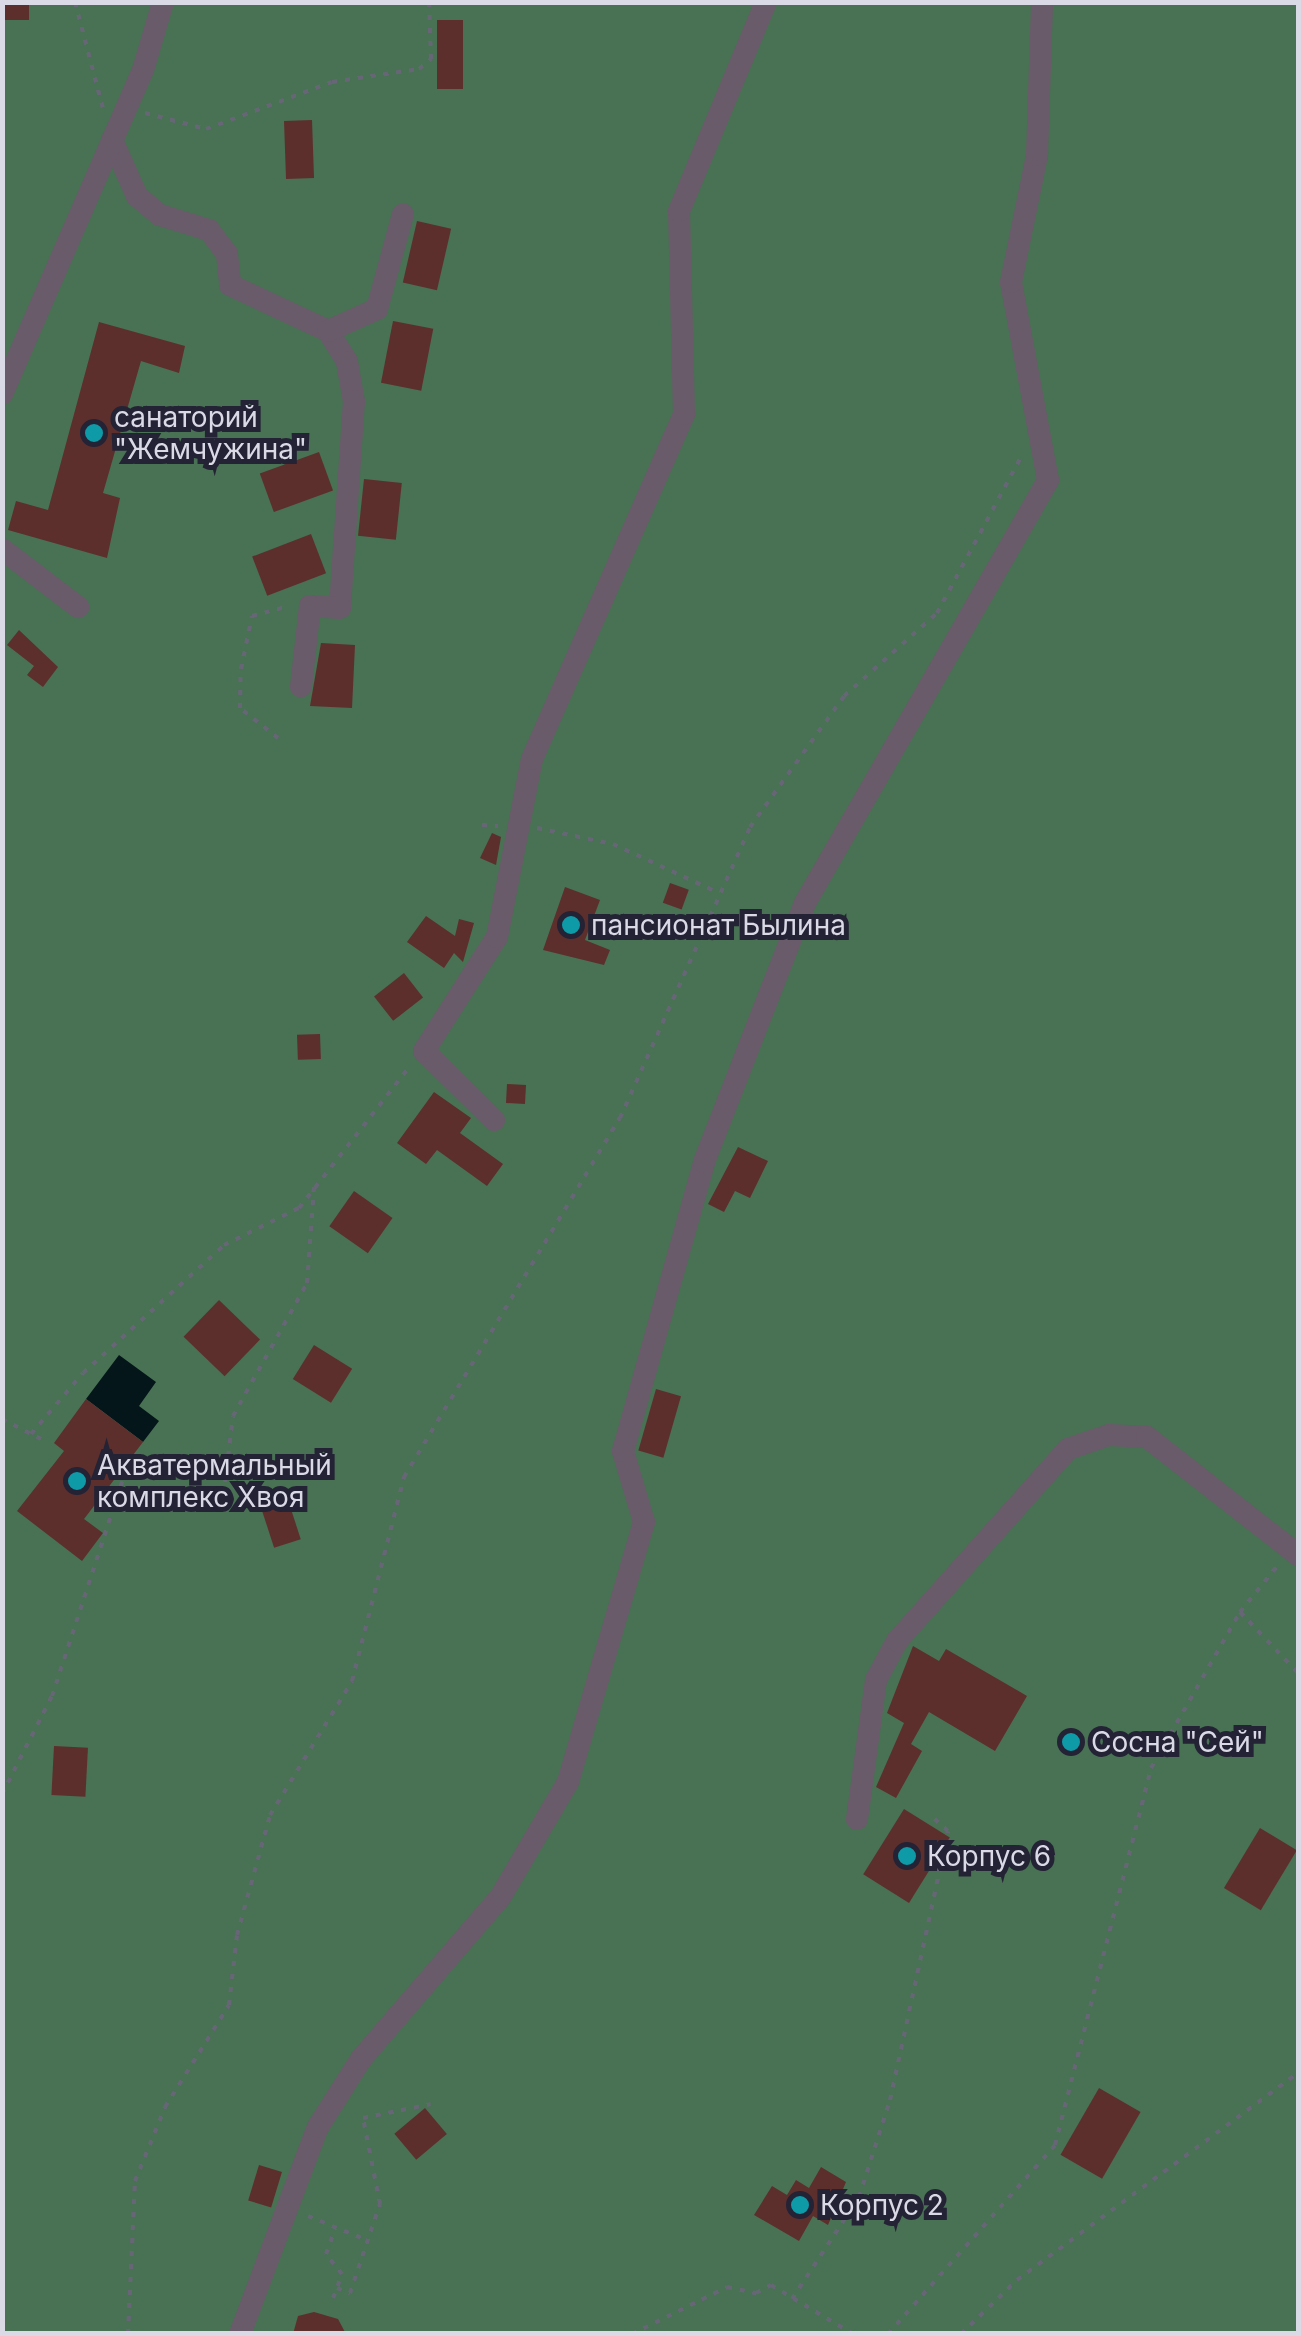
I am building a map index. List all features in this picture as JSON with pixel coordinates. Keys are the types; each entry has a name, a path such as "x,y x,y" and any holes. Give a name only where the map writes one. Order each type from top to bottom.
{"street":[{"path":"2,394 126,109 162,2"},
{"path":"494,1120 424,1052 497,937 522,829 532,759 684,414 680,211 766,2"},
{"path":"240,2334 284,2207 318,2127 361,2060 501,1896 568,1782 644,1522 623,1451 704,1162 805,902 1048,480 1011,282 1038,156 1042,2"},
{"path":"112,140 137,196 160,215 209,230 227,254 230,285 328,331 354,400 340,608 310,606 301,686"},
{"path":"328,331 377,309 403,214"},
{"path":"2,549 78,607"},
{"path":"857,1819 876,1680 897,1641 1068,1449 1109,1435 1147,1437 1296,1548"}],"path":[{"path":"75,2 112,140"},
{"path":"126,109 206,129 332,82 419,68 431,59 429,2"},
{"path":"128,2334 135,2181 164,2107 229,2004 270,1815 352,1681 404,1477 620,1118 750,827 844,696 937,612 1038,427"},
{"path":"278,738 240,708 245,630 252,616 278,606 310,606"},
{"path":"482,824 522,829 556,826 613,844 720,894"},
{"path":"31,1434 82,1373 224,1246 299,1208 424,1052"},
{"path":"225,1482 233,1416 307,1283 314,1187"},
{"path":"2,1419 43,1440"},
{"path":"2,1794 52,1696 124,1476"},
{"path":"888,2334 1055,2145 1151,1768 1240,1612 1296,1548"},
{"path":"1240,1612 1298,1673"},
{"path":"792,2299 859,2197 890,2100 948,1831 930,1815"},
{"path":"961,2334 1017,2280 1298,2073"},
{"path":"337,2288 350,2293 380,2197 363,2118 431,2104"},
{"path":"284,2207 364,2239"},
{"path":"333,2298 342,2269 326,2254 335,2227"},
{"path":"632,2334 728,2287 756,2293 771,2285 853,2334"}],"green space":[{"path":"3,3 1298,3 1298,2333 3,2333"}],"shaded area":[{"path":"119,1355 156,1382 139,1406 159,1421 143,1442 86,1399"}],"building":[{"path":"2,2 29,2 29,20 2,20"},
{"path":"437,20 463,20 463,89 437,89"},
{"path":"312,120 314,178 286,179 284,121"},
{"path":"417,221 451,229 437,290 403,282"},
{"path":"393,321 433,329 421,391 381,383"},
{"name":"санаторий \"Жемчужина\"","path":"99,322 185,346 179,373 141,361 103,493 120,498 107,558 8,530 16,501 48,510"},
{"path":"319,452 333,491 274,512 260,474"},
{"path":"364,479 402,483 396,540 358,536"},
{"path":"311,534 326,573 267,596 252,557"},
{"path":"19,630 58,667 43,687 27,675 34,666 7,645"},
{"path":"321,643 355,645 352,708 310,706"},
{"path":"492,833 501,837 496,865 480,858"},
{"path":"670,883 689,890 682,910 663,903"},
{"name":"пансионат Былина","path":"565,887 600,900 585,940 610,950 604,965 543,950"},
{"path":"426,916 455,936 459,919 474,923 463,962 454,953 444,968 407,942"},
{"path":"404,973 423,997 393,1021 374,996"},
{"path":"320,1034 321,1059 298,1060 297,1035"},
{"path":"507,1084 526,1085 525,1104 506,1103"},
{"path":"434,1092 471,1118 460,1133 503,1164 487,1186 437,1150 426,1164 397,1143"},
{"path":"738,1147 768,1161 750,1198 735,1191 724,1212 708,1204"},
{"path":"354,1191 393,1218 368,1253 329,1226"},
{"path":"219,1300 260,1340 225,1376 184,1337"},
{"path":"314,1345 352,1369 331,1403 293,1379"},
{"path":"656,1389 681,1396 663,1458 638,1451"},
{"name":"Акватермальный комплекс Хвоя","path":"86,1399 143,1442 84,1519 103,1533 82,1561 17,1511 64,1451 54,1443"},
{"path":"289,1503 301,1539 274,1548 262,1512"},
{"path":"913,1646 939,1661 946,1649 1027,1696 995,1751 929,1712 911,1744 922,1751 896,1798 876,1787 904,1723 887,1713"},
{"path":"54,1746 88,1748 85,1797 51,1795"},
{"name":"Корпус 6","path":"904,1809 950,1838 909,1903 863,1874"},
{"path":"1260,1828 1297,1850 1261,1910 1224,1888"},
{"path":"1099,2088 1141,2112 1102,2179 1060,2155"},
{"path":"425,2108 447,2134 416,2160 394,2134"},
{"path":"259,2165 282,2172 271,2207 248,2200"},
{"name":"Корпус 2","path":"821,2167 846,2182 828,2225 813,2216 799,2241 754,2215 772,2186 787,2195 796,2180 809,2188"},
{"path":"314,2312 338,2319 346,2334 293,2334 298,2316"}],"place":[{"name":"санаторий \"Жемчужина\"","path":"94,433"},
{"name":"пансионат Былина","path":"571,925"},
{"name":"Акватермальный комплекс Хвоя","path":"77,1481"},
{"name":"Сосна \"Сей\"","path":"1071,1742"},
{"name":"Корпус 6","path":"907,1856"},
{"name":"Корпус 2","path":"800,2205"}]}
